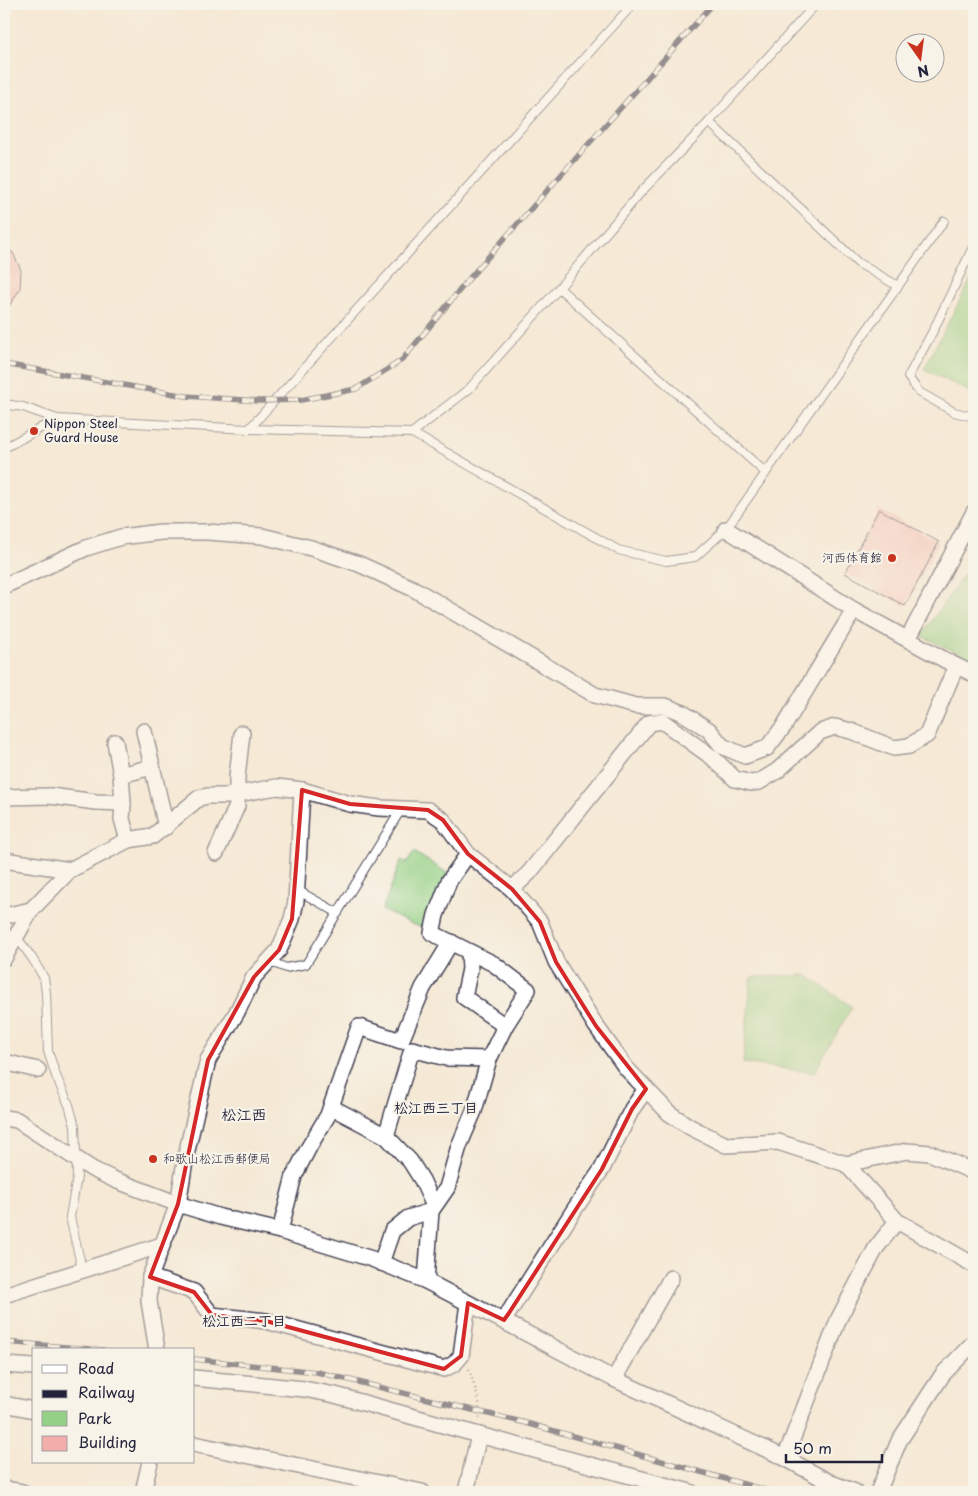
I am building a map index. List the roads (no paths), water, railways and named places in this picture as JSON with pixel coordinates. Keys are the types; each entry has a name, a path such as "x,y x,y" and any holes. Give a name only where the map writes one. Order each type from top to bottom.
{"street":[{"path":"908,639 974,512"},
{"path":"726,529 854,610 974,674"},
{"path":"4,586 86,548 122,537 161,532 207,532 262,536 311,548 359,564 414,589 595,694 636,706 665,706 683,713 709,730 718,752 734,779 751,783 759,782 777,771 820,732 835,727 894,748 909,746 927,735 956,666"},
{"path":"512,889 529,873 649,723 662,721 718,752 745,756 767,748 784,726 854,610"},
{"path":"144,732 166,827"},
{"path":"216,853 237,806 237,777 242,733"},
{"path":"115,742 121,775 122,819 128,840"},
{"path":"121,775 152,767"},
{"path":"8,946 31,910 70,870 128,840 154,836 199,798 227,796 277,787 302,790 350,804 379,808 428,810 443,820 468,854 512,889 540,922 556,962 596,1026 626,1068 669,1113 690,1127 726,1145 778,1142 846,1164 907,1151 930,1153 974,1172"},
{"path":"157,1348 149,1301 150,1277 178,1204 186,1155 208,1060 237,1012 254,977 279,950 292,919 297,890 302,790"},
{"path":"4,797 50,796 96,802 123,803"},
{"path":"381,1263 392,1231 408,1218 432,1208 447,1188 459,1146 474,1110 488,1059 505,1026 528,990 494,964 432,933 436,915 449,881 468,854"},
{"path":"4,860 70,870"},
{"path":"4,916 31,910"},
{"path":"280,1231 294,1176 331,1108 359,1027 401,1041 423,988 451,942"},
{"path":"469,952 470,969 464,997 505,1026"},
{"path":"386,1136 412,1049 446,1058 488,1059"},
{"path":"4,1062 38,1070"},
{"path":"504,1320 602,1169 632,1109 646,1089"},
{"path":"331,1108 386,1136 410,1162 422,1180 432,1208 426,1281"},
{"path":"4,1118 17,1120 92,1169 115,1180 220,1218 280,1231 381,1263 426,1281 614,1379 785,1458 830,1483 855,1492"},
{"path":"846,1164 897,1222 974,1265"},
{"path":"785,1458 839,1318 876,1248 897,1222"},
{"path":"4,1295 162,1244"},
{"path":"150,1277 194,1292 212,1314 266,1321 444,1369 454,1364 461,1356 468,1303"},
{"path":"614,1379 672,1278"},
{"path":"878,1492 899,1441 943,1374 974,1342"},
{"path":"4,1365 32,1367"},
{"path":"195,1378 304,1389 335,1395 479,1436 690,1492"},
{"path":"4,1404 32,1410"},
{"path":"466,1492 479,1436"},
{"path":"195,1444 422,1492"},
{"path":"143,1492 150,1464"},
{"path":"4,1488 22,1492"}],"lane":[{"path":"249,429 633,4"},
{"path":"412,433 469,389 642,191 710,122 816,4"},
{"path":"710,122 858,263 898,286"},
{"path":"4,404 23,407 57,419 249,429 412,433 618,550 666,561 695,557 726,529 944,221"},
{"path":"974,245 934,329 908,377 919,392 954,412 974,417"},
{"path":"559,288 766,473"},
{"path":"4,448 57,419"},
{"path":"269,961 286,968 306,964 402,808"},
{"path":"297,890 338,913"},
{"path":"8,946 32,958 44,978 48,1051 75,1126 77,1177 70,1217 82,1269"}],"railway":[{"path":"4,364 186,396 259,401 301,400 356,389 402,360 473,274 713,4"},
{"path":"4,1342 78,1348"},
{"path":"195,1359 317,1372 526,1423 772,1492"}],"place":[{"name":"Nippon Steel Guard House","path":"34,431"},
{"name":"河西体育館","path":"892,558"},
{"name":"和歌山松江西郵便局","path":"153,1159"}],"district":[{"name":"松江西三丁目","path":"436,1108"},
{"name":"松江西","path":"244,1115"},
{"name":"松江西二丁目","path":"244,1321"}]}
